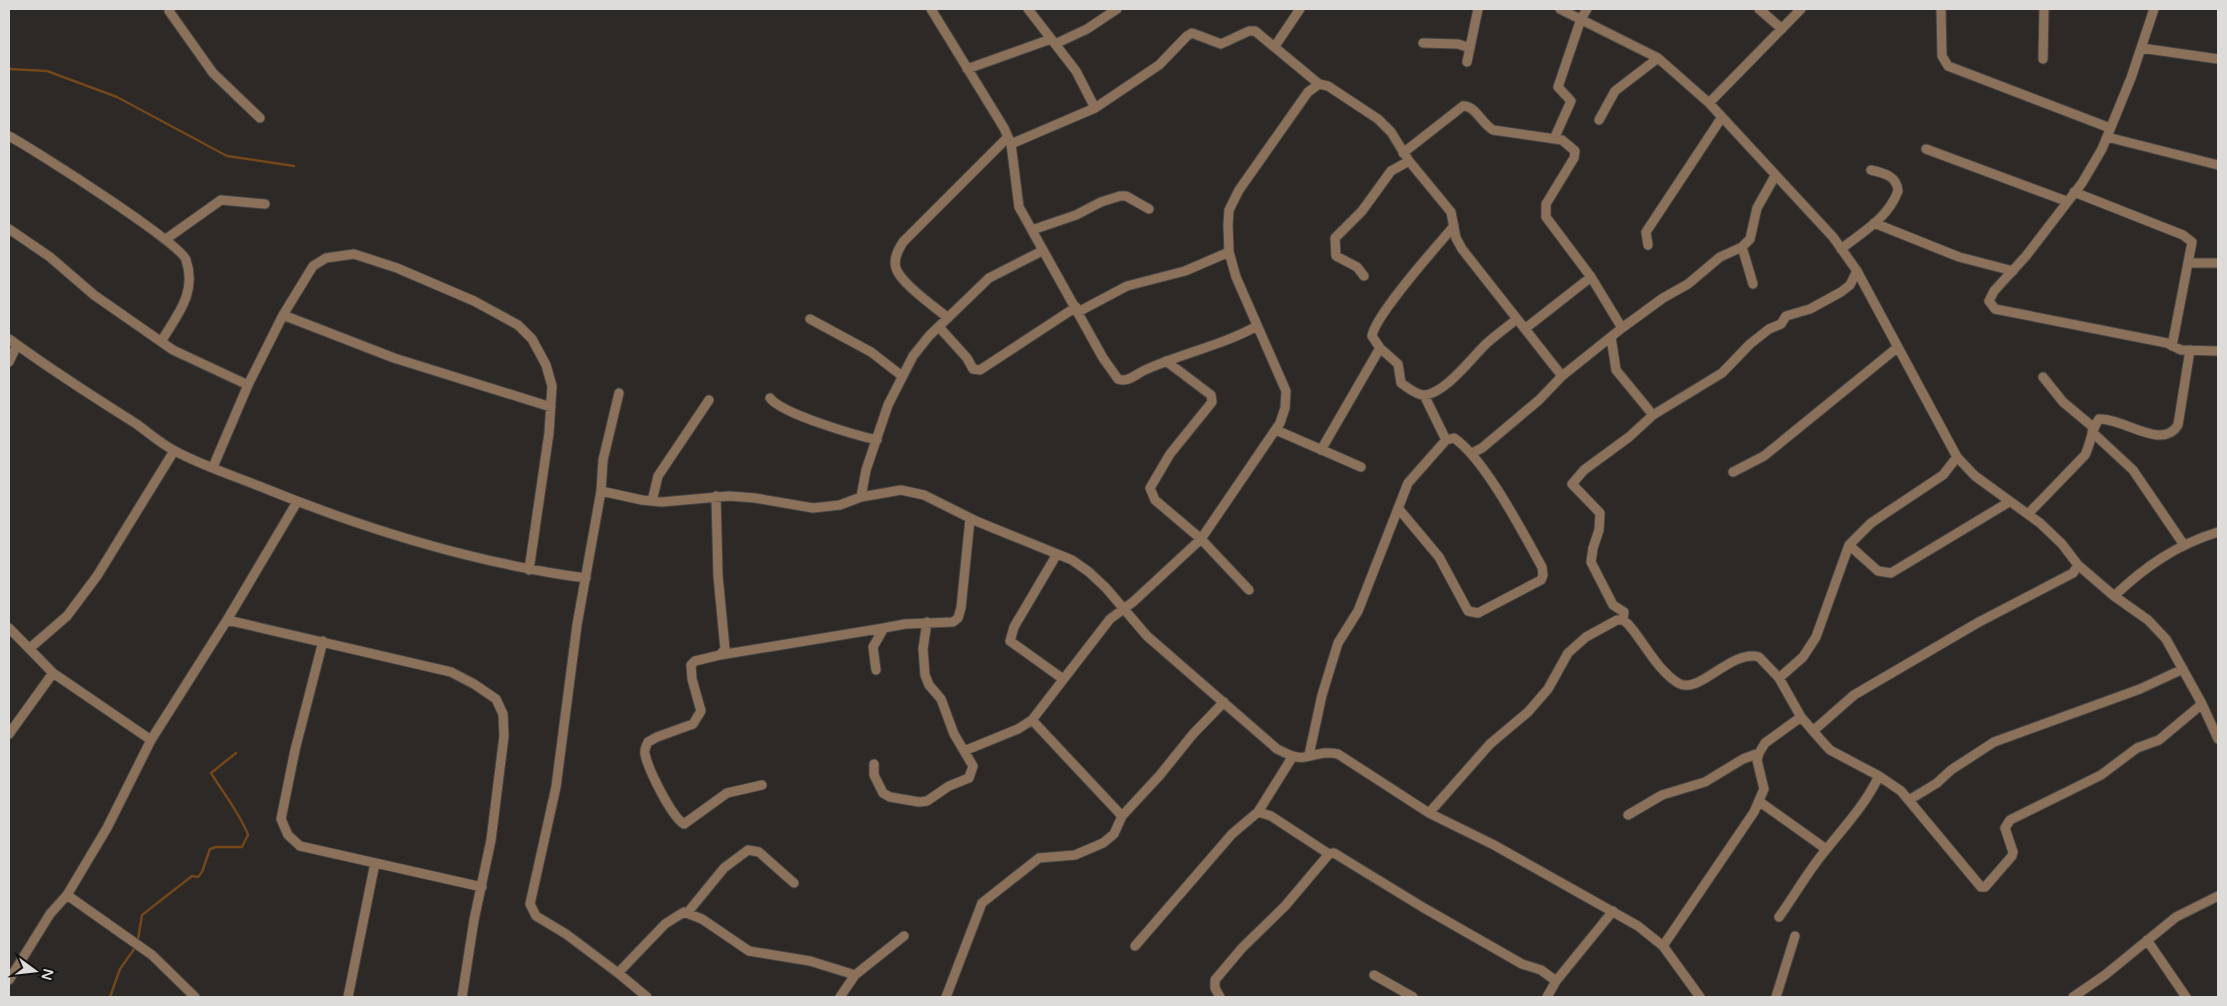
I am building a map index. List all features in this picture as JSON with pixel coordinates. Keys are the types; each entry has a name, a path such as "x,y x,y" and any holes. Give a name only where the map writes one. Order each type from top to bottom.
{"street":[{"path":"170,9 169,11 213,73 260,118"},
{"path":"932,9 1009,140 1019,207 1102,358 1120,380 1126,380 1166,361 1209,349 1234,339 1257,326"},
{"path":"1028,9 1076,71 1095,108"},
{"path":"967,69 1053,42 1087,29 1117,9"},
{"path":"1275,46 1300,9"},
{"path":"1467,62 1478,9"},
{"path":"1560,9 1658,58 1709,103 1833,237 1857,272 1958,457 1975,476 2028,514 2062,544 2078,565 2114,596 2148,620 2166,639 2202,704 2218,740"},
{"path":"1554,138 1570,105 1570,99 1558,87 1581,19 1587,9"},
{"path":"1759,9 1782,29"},
{"path":"1709,103 1801,9"},
{"path":"1941,9 1942,56 1948,66 2110,128"},
{"path":"2043,59 2044,9"},
{"path":"2154,9 2102,149 2074,192 2013,271 1989,296 1990,305 1995,309 2172,346 2181,350 2218,351"},
{"path":"948,318 899,276 896,267 897,252 903,242 1009,140 1095,108 1159,64 1192,33 1221,44 1252,30 1275,46 1319,84 1328,86 1378,119 1391,132 1408,161 1451,212 1456,238 1462,249 1562,376"},
{"path":"1423,43 1458,44 1470,48"},
{"path":"2141,48 2218,59"},
{"path":"1599,120 1616,91 1658,58"},
{"path":"964,751 1018,729 1032,720 1110,619 1201,539 1276,430 1285,408 1286,391 1257,326 1229,252 1229,210 1239,190 1308,92 1319,84"},
{"path":"1403,152 1463,106 1472,108 1486,126 1494,130 1554,138 1570,144 1575,151 1574,158 1546,204 1546,217 1592,277 1622,328"},
{"path":"1648,246 1646,232 1722,117"},
{"path":"9,136 34,149 166,239 186,258 190,282 187,300 162,340"},
{"path":"2106,137 2218,165"},
{"path":"1926,149 2066,201"},
{"path":"1364,276 1356,267 1336,256 1335,238 1362,212 1391,171 1408,161"},
{"path":"1841,249 1892,206 1898,191 1894,179 1884,173 1871,170"},
{"path":"1472,453 1482,448 1540,400 1562,376 1622,328 1663,298 1688,284 1720,257 1742,247 1750,239 1757,208 1775,176"},
{"path":"2074,192 2183,235 2192,242 2172,346"},
{"path":"1032,230 1076,216 1101,202 1120,196 1131,198 1149,209"},
{"path":"166,239 221,200 265,204"},
{"path":"1874,223 1959,257 2013,271"},
{"path":"1454,226 1414,273 1381,318 1372,336 1380,348 1398,364 1400,383 1424,395 1435,391 1446,383 1487,343 1517,319"},
{"path":"9,229 50,257 109,306 140,328 162,340 173,350 248,385"},
{"path":"1742,247 1753,284"},
{"path":"861,497 866,470 888,406 913,356 939,326 989,278 1042,251"},
{"path":"939,326 964,353 973,369 980,370 1077,310 1127,286 1185,271 1229,252"},
{"path":"213,467 248,385 283,315 313,266 326,258 354,254 397,268 474,301 518,325 532,339 546,365 552,386 551,407 543,484 529,570"},
{"path":"2188,263 2218,263"},
{"path":"1857,272 1850,285 1841,292 1810,309 1786,316 1781,324 1750,344 1722,373 1653,414 1629,437 1584,470 1572,484 1600,513 1599,530 1591,562 1613,605 1624,612 1623,620 1665,671 1680,684 1699,682 1743,655 1759,657 1780,678 1801,717 1830,750 1879,776 1901,791 1972,879 1981,887 1985,887 2012,856 2013,852 2005,828 2010,820 2101,775 2137,748 2159,740 2202,704"},
{"path":"1526,328 1592,277"},
{"path":"283,315 394,358 551,407"},
{"path":"810,318 872,352 902,376"},
{"path":"1611,337 1616,370 1653,414"},
{"path":"9,339 42,365 138,425 174,451 297,502 379,531 460,554 529,570 586,578"},
{"path":"9,362 17,345"},
{"path":"1733,472 1764,456 1898,347"},
{"path":"1321,450 1380,348"},
{"path":"2028,514 2085,455 2093,430 2099,419 2108,419 2156,435 2167,436 2173,433 2178,425 2190,350"},
{"path":"1166,361 1211,395 1212,402 1170,454 1150,488 1155,500 1201,539 1249,590"},
{"path":"2043,377 2067,406 2133,470 2184,545"},
{"path":"619,393 603,460 601,491 577,625 556,787 530,904 536,916 566,934 618,972 647,997"},
{"path":"1424,395 1446,440"},
{"path":"770,398 774,404 791,412 877,440"},
{"path":"652,501 658,476 709,400"},
{"path":"1276,430 1361,467"},
{"path":"1309,755 1322,695 1338,643 1358,611 1398,508 1408,483 1446,440 1454,438 1472,453 1513,516 1542,567 1543,574 1541,580 1478,613 1472,614 1468,611 1439,557 1398,508"},
{"path":"30,648 66,616 97,576 174,451"},
{"path":"1780,678 1803,657 1816,637 1850,545 1870,523 1943,475 1958,457"},
{"path":"601,491 652,501 716,496 755,498 813,508 840,505 861,497 901,490 913,490 970,519 1057,554 1090,572 1147,636 1241,719 1277,748 1293,756 1328,752 1338,754 1429,813 1494,845 1613,911 1638,926 1663,946 1700,997"},
{"path":"716,496 718,576 726,640 725,649 720,656"},
{"path":"9,980 50,914 67,895 107,828 151,740 227,620 297,502"},
{"path":"1850,545 1878,571 1891,573 2009,502"},
{"path":"762,785 727,793 684,824 678,820 663,795 645,755 648,742 696,721 701,711 692,679 691,666 695,660 884,628 927,622 944,624 953,622 958,618 961,608 970,519"},
{"path":"2114,596 2142,569 2184,545 2218,532"},
{"path":"1057,554 1014,627 1010,642 1063,679"},
{"path":"1813,731 1854,695 1979,622 2072,573 2078,565"},
{"path":"227,620 451,672 474,684 496,699 503,714 504,736 491,840 462,997"},
{"path":"1429,813 1490,744 1528,712 1548,689 1568,653 1586,637 1617,620 1623,620"},
{"path":"874,764 874,775 883,793 890,797 919,802 927,801 949,786 969,778 974,771 954,734 941,699 929,685 925,675 924,649 927,622"},
{"path":"9,628 53,673 151,740"},
{"path":"876,670 874,647 884,628"},
{"path":"323,641 295,750 281,819 288,835 300,846 482,887"},
{"path":"1908,800 1937,783 1951,770 1994,742 2140,689 2183,669"},
{"path":"9,734 53,673"},
{"path":"949,996 982,903 1039,858 1075,855 1103,843 1114,834 1122,816 1160,775 1192,734 1224,702"},
{"path":"1663,946 1760,802 1764,788 1757,760 1759,752 1765,743 1801,717"},
{"path":"1032,720 1122,816"},
{"path":"1628,815 1662,795 1705,782 1743,759 1759,752"},
{"path":"1135,946 1232,834 1258,812 1293,756"},
{"path":"1779,917 1826,849 1846,828 1871,793 1879,776"},
{"path":"1760,802 1826,849"},
{"path":"1258,812 1271,816 1330,854 1338,855 1424,908 1522,964 1539,969 1556,981"},
{"path":"688,912 724,868 748,850 758,852 794,883"},
{"path":"1220,997 1215,988 1215,980 1242,948 1285,906 1330,854"},
{"path":"348,997 374,863"},
{"path":"67,895 152,955 195,997"},
{"path":"2074,997 2105,975 2176,917 2218,896"},
{"path":"1547,997 1556,981 1613,911"},
{"path":"618,972 665,924 679,913 688,912 748,951 810,961 855,975"},
{"path":"840,997 855,975 904,936"},
{"path":"1776,997 1795,936"},
{"path":"2147,940 2186,997"},
{"path":"1374,976 1413,997"}],"waterway":[{"path":"9,69 47,71 117,97 227,156 294,166"},
{"path":"110,997 120,969 137,945 142,915 192,876 198,877 202,872 210,849 216,847 242,847 248,835 245,827 211,773 236,753"}]}
